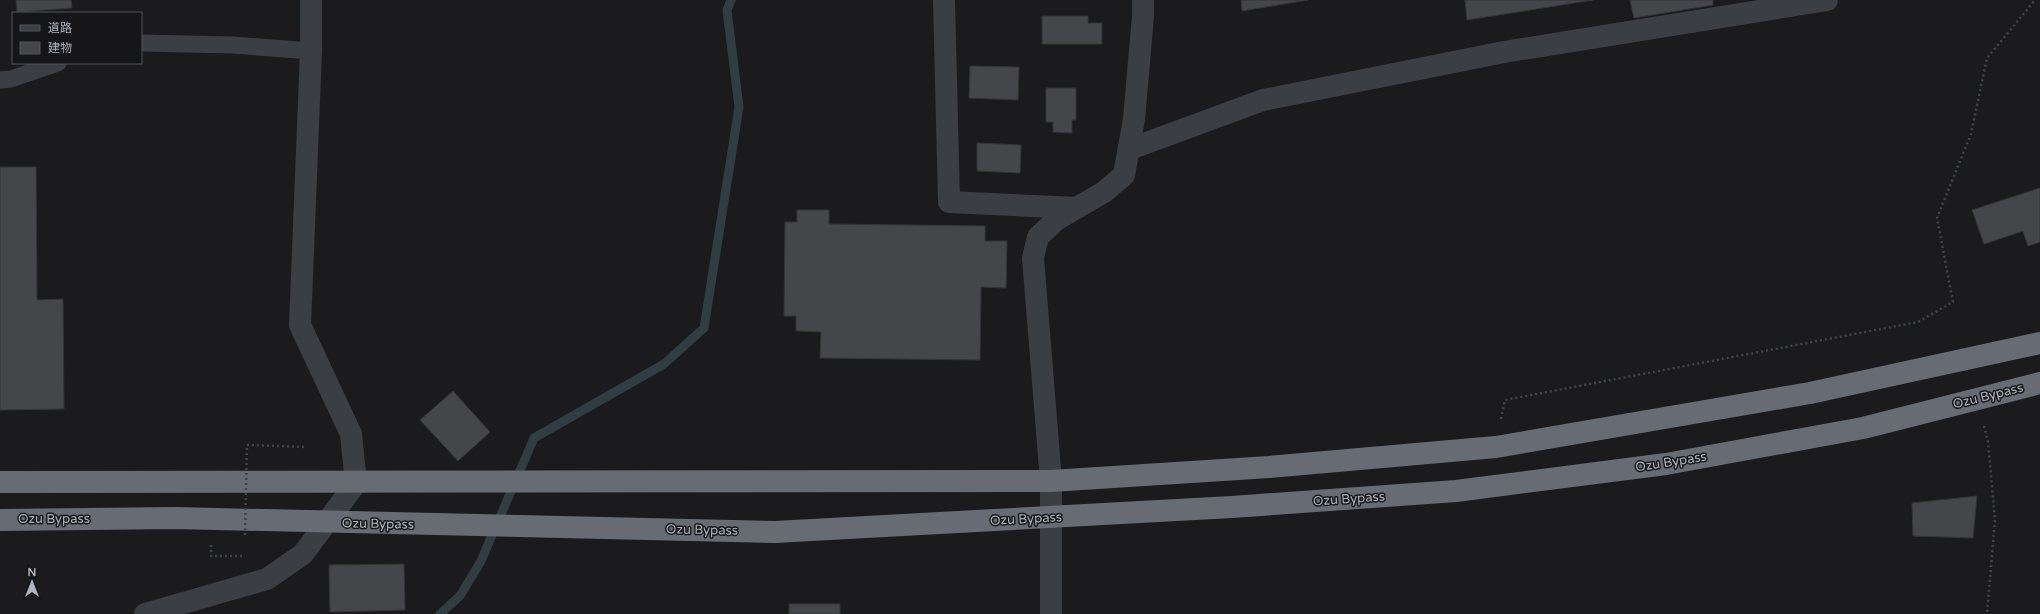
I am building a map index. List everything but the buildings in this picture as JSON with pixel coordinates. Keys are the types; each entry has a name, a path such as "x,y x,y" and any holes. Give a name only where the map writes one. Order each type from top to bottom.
{"highway":[{"path":"0,482 356,483 1051,481 1269,467 1496,447 1810,393 2040,342"},
{"name":"Ozu Bypass","path":"0,520 175,518 326,523 775,532 1232,507 1456,491 1666,464 1863,428 2040,383"}],"street":[{"path":"145,614 267,579 303,554 356,483 351,434 300,325 311,51 311,0"},
{"path":"944,0 948,202 1077,208"},
{"path":"1051,614 1051,481 1033,258 1038,237 1056,220 1104,192 1124,175 1130,149 1143,16 1143,0"},
{"path":"1130,149 1263,100 1504,52 1827,0"}],"lane":[{"path":"142,44 233,45 311,51"},
{"path":"0,80 11,79 55,64"}],"path":[{"path":"1496,447 1505,400 1918,322 1953,302 1937,218 1971,134 1987,58 2035,0"},
{"path":"1984,426 1988,442 1995,520 1987,614"},
{"path":"245,535 247,446 306,447"}],"waterway":[{"path":"440,614 460,596 481,561 534,438 664,364 704,328 739,107 727,10 731,0"}]}
